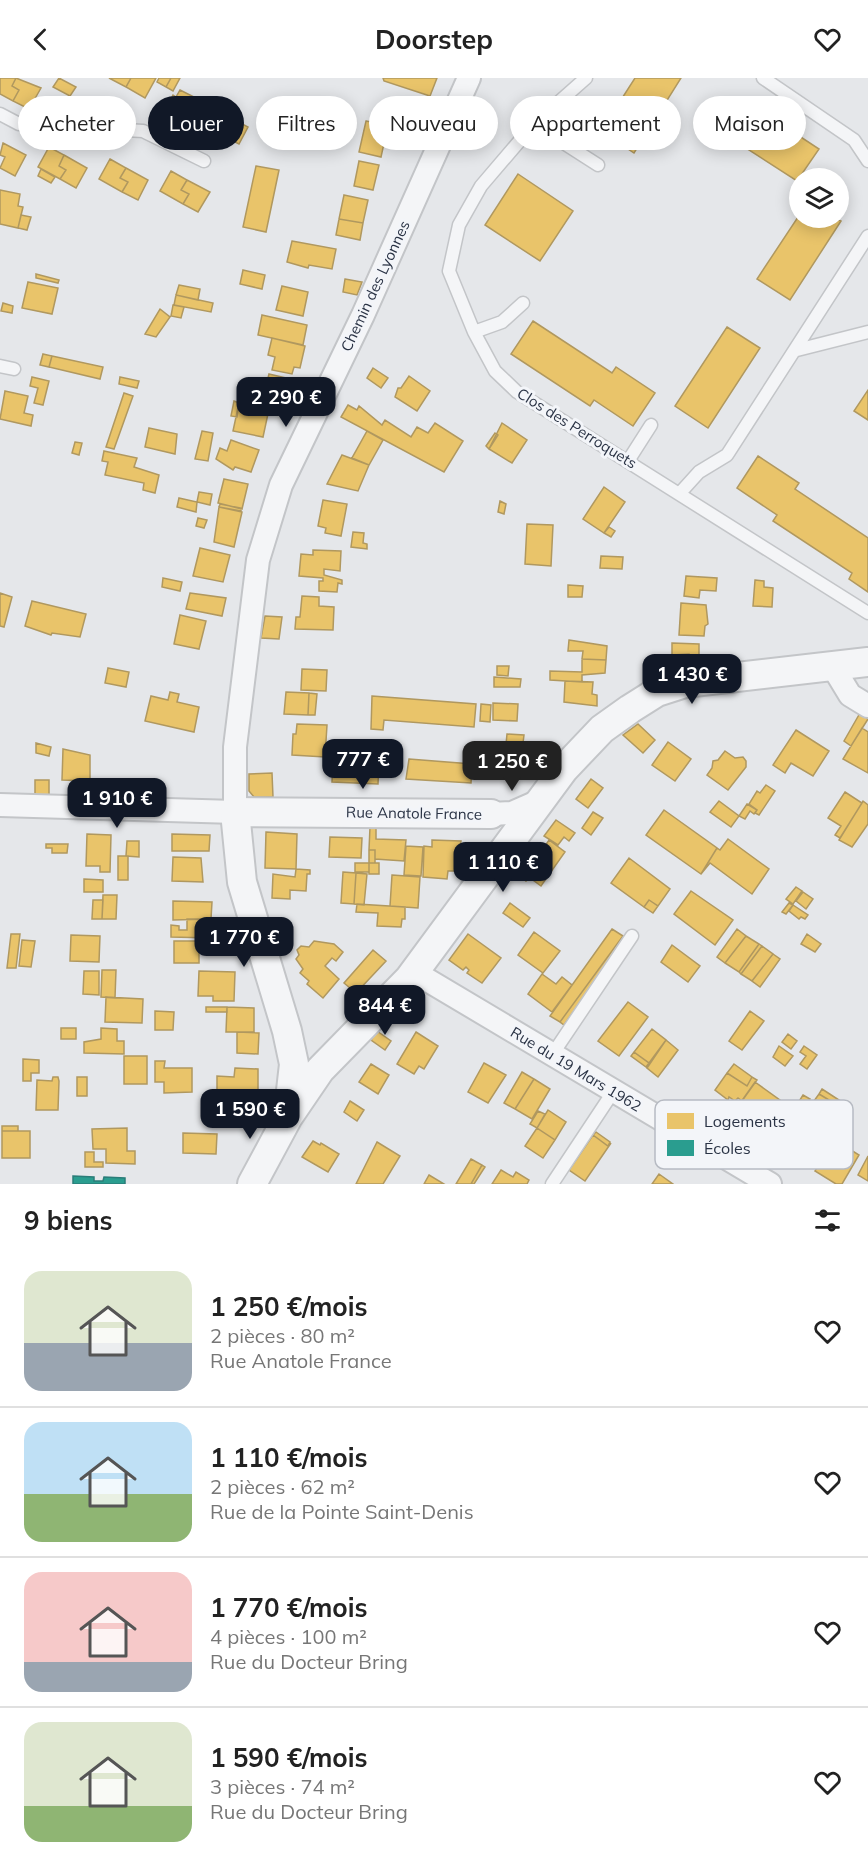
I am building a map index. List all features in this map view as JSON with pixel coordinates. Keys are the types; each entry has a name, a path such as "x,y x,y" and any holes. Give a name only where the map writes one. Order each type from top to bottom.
{"street":[{"name":"Chemin des Lyonnes","path":"235,812 235,747 257,572 281,485 363,315 469,78"},
{"name":"Rue Anatole France","path":"235,812 512,813 537,802 602,729 657,692 685,683 712,678 868,662"},
{"path":"833,667 850,695 868,706"},
{"path":"252,1184 288,1117 307,1067 414,972 508,848 537,802"},
{"path":"0,805 235,812 243,882 287,1030 307,1067"},
{"path":"491,814 503,828 508,848"},
{"name":"Rue du 19 Mars 1962","path":"414,972 655,1117"},
{"name":"Rue du 19 Mars 1962","path":"744,1169 770,1184"}],"lane":[{"name":"Clos des Perroquets","path":"566,96 586,78"},
{"path":"763,78 854,140 868,160"},
{"path":"0,114 19,124 143,130 204,161"},
{"name":"Clos des Perroquets","path":"512,150 481,186 459,225 449,270 474,332 495,371 517,392 868,613"},
{"path":"575,150 598,165"},
{"path":"680,493 699,472 727,455 797,350 868,236"},
{"path":"474,332 502,322 523,303"},
{"path":"797,350 868,332"},
{"path":"0,366 14,369"},
{"path":"628,461 651,425"},
{"path":"552,1055 632,936"},
{"path":"552,1184 613,1092"}],"building: Logements":[{"path":"0,78 16,78 12,86 19,90 13,101 0,94"},
{"path":"16,78 41,88 36,96 18,96 18,104 13,101 19,90 12,86"},
{"path":"59,78 76,87 70,96 53,87"},
{"path":"109,78 131,78 126,87"},
{"path":"131,78 156,78 145,98 126,87"},
{"path":"159,78 171,78 166,87 157,82"},
{"path":"171,78 180,78 173,91 166,87"},
{"path":"383,78 437,78 430,96 384,81"},
{"path":"635,78 681,78 670,96 623,96"},
{"path":"180,90 192,96 177,96"},
{"path":"366,121 369,122 369,150 383,150 381,157 359,152"},
{"path":"806,140 819,149 806,168 789,168 789,176 749,150 806,150"},
{"path":"3,143 26,155 15,176 0,168 5,157 0,155"},
{"path":"47,150 55,150 64,155 59,166 66,170 60,179 38,167"},
{"path":"64,155 87,168 76,188 60,179 66,170 59,166"},
{"path":"110,159 126,168 120,178 128,182 122,192 99,179"},
{"path":"359,161 379,165 373,190 354,186"},
{"path":"256,166 279,170 266,232 243,227"},
{"path":"126,168 148,180 138,200 122,192 128,182 120,178"},
{"path":"41,169 55,177 51,183 38,176"},
{"path":"171,171 187,180 181,190 189,194 183,204 160,191"},
{"path":"518,174 573,211 540,261 485,225"},
{"path":"187,180 210,192 198,212 183,204 189,194 181,190"},
{"path":"0,190 20,194 18,206 23,207 18,228 0,224"},
{"path":"344,195 368,200 363,223 339,219"},
{"path":"21,215 31,217 27,230 18,228"},
{"path":"339,219 363,223 360,240 336,235"},
{"path":"791,228 836,228 790,300 757,279"},
{"path":"292,241 336,249 332,269 309,265 308,268 287,262"},
{"path":"243,270 265,275 262,289 240,284"},
{"path":"36,274 59,280 58,283 36,278"},
{"path":"345,279 362,282 357,295 343,292"},
{"path":"28,282 58,288 52,314 22,308"},
{"path":"179,285 200,289 198,300 176,295"},
{"path":"282,286 308,292 303,316 276,310"},
{"path":"176,295 213,303 211,312 174,305"},
{"path":"3,303 13,306 12,313 1,311"},
{"path":"173,305 184,307 181,318 171,316"},
{"path":"160,309 170,317 156,337 145,334"},
{"path":"262,315 307,325 303,345 258,335"},
{"path":"533,321 612,373 616,367 655,393 633,426 594,400 590,406 511,354"},
{"path":"727,327 760,348 708,428 675,406"},
{"path":"272,338 305,346 300,368 294,367 292,374 272,370 275,357 268,355"},
{"path":"43,354 52,356 49,367 40,365"},
{"path":"52,356 103,367 100,379 49,367"},
{"path":"373,368 388,378 381,388 367,378"},
{"path":"269,374 299,381 293,410 262,403"},
{"path":"409,376 430,391 417,411 395,397 398,388 401,388"},
{"path":"32,377 49,381 43,405 34,403 38,388 30,386"},
{"path":"120,377 139,381 137,388 119,384"},
{"path":"868,390 868,420 854,411"},
{"path":"5,391 28,396 24,413 33,415 31,426 0,419"},
{"path":"124,393 133,396 114,449 106,447"},
{"path":"234,401 239,403 237,417 231,416"},
{"path":"239,403 269,409 263,437 233,431"},
{"path":"348,405 357,410 359,406 382,425 385,420 411,437 417,427 428,433 435,423 463,441 444,472 341,417"},
{"path":"502,423 527,440 512,463 489,449"},
{"path":"149,428 177,434 175,454 145,447"},
{"path":"202,431 213,433 208,461 195,459"},
{"path":"367,431 383,440 369,465 352,458"},
{"path":"495,433 498,435 489,449 486,446"},
{"path":"231,440 259,450 251,472 235,467 233,470 216,459 220,448 227,451"},
{"path":"75,442 82,443 79,455 72,453"},
{"path":"104,451 137,458 134,467 159,475 155,493 143,490 144,483 105,475 108,462 102,461"},
{"path":"342,455 369,465 358,491 327,484"},
{"path":"758,456 799,483 795,489 868,538 868,592 849,579 852,573 773,521 777,515 737,488"},
{"path":"224,479 248,484 242,509 218,503"},
{"path":"604,487 625,502 604,533 583,519"},
{"path":"199,492 212,494 210,505 197,502"},
{"path":"179,498 197,502 196,512 177,507"},
{"path":"323,500 347,504 341,536 325,533 326,528 318,526"},
{"path":"500,501 506,504 504,514 498,512"},
{"path":"220,504 241,508 241,511 219,507"},
{"path":"219,507 242,512 234,547 214,542"},
{"path":"198,518 207,520 204,528 196,526"},
{"path":"527,524 553,525 551,566 525,564"},
{"path":"609,527 615,531 611,537 604,533"},
{"path":"353,532 364,533 363,543 367,544 367,549 351,547"},
{"path":"200,548 230,555 223,582 193,576"},
{"path":"313,550 341,551 340,571 324,569 324,575 342,580 342,584 338,583 337,592 319,591 319,581 323,581 323,578 299,576 301,554 313,555"},
{"path":"601,556 623,557 622,569 600,568"},
{"path":"686,576 717,578 716,591 700,590 699,598 684,596"},
{"path":"163,578 182,582 180,591 162,587"},
{"path":"755,580 764,581 764,587 773,588 772,607 753,606"},
{"path":"568,585 583,586 582,597 568,597"},
{"path":"0,593 12,597 4,627 0,626"},
{"path":"190,593 226,598 222,616 186,609"},
{"path":"302,596 319,597 319,606 334,607 333,630 295,629 296,617 300,617"},
{"path":"32,601 86,614 80,637 52,633 51,635 25,626"},
{"path":"681,603 706,605 708,624 705,626 704,636 679,635"},
{"path":"180,615 206,621 199,649 174,644"},
{"path":"265,616 282,617 279,639 261,638"},
{"path":"569,640 607,646 606,660 582,659 583,651 568,651"},
{"path":"672,643 699,644 699,664 689,666 689,654 672,655"},
{"path":"582,659 606,660 605,673 582,675 582,682 550,680 550,671 582,672"},
{"path":"497,666 509,666 508,676 497,675"},
{"path":"108,668 129,672 126,687 105,683"},
{"path":"302,669 327,670 326,691 301,690"},
{"path":"494,677 521,679 520,687 494,687"},
{"path":"565,681 593,682 592,694 597,695 597,706 564,702"},
{"path":"170,692 179,694 177,702 199,707 194,732 145,721 151,696 168,700"},
{"path":"286,692 309,693 308,715 284,714"},
{"path":"309,693 317,694 315,715 308,715"},
{"path":"372,696 476,704 474,727 384,720 383,730 371,729"},
{"path":"493,703 518,704 517,721 493,720"},
{"path":"481,704 491,705 490,722 480,721"},
{"path":"860,713 868,719 851,746 844,741"},
{"path":"297,724 327,725 325,757 292,755 293,734 296,734"},
{"path":"638,724 655,740 643,753 623,735"},
{"path":"862,728 868,732 868,773 843,759"},
{"path":"796,730 829,751 813,776 791,763 785,773 773,765"},
{"path":"507,734 524,735 523,743 534,744 533,767 504,765"},
{"path":"668,742 691,759 675,781 652,765"},
{"path":"36,743 51,747 49,756 36,753"},
{"path":"63,749 90,755 90,781 62,780"},
{"path":"725,751 735,758 743,757 746,761 746,767 728,790 707,775 712,768 713,761 718,760"},
{"path":"333,758 379,760 378,784 332,782"},
{"path":"409,759 472,764 471,783 406,779"},
{"path":"272,773 273,797 254,797 249,791 249,774"},
{"path":"591,779 603,788 588,808 576,799"},
{"path":"35,780 49,780 49,797 35,797"},
{"path":"766,785 775,791 759,815 755,813 757,810 749,804 757,791 760,793"},
{"path":"845,792 862,803 840,838 835,835 841,826 828,818"},
{"path":"719,801 739,816 731,827 710,812"},
{"path":"863,801 868,805 868,824 852,847 839,840"},
{"path":"747,804 757,810 754,814 750,811 745,819 739,816"},
{"path":"664,810 717,848 701,874 646,835"},
{"path":"593,812 603,818 591,835 582,828"},
{"path":"556,820 575,833 569,841 564,837 558,845 544,836"},
{"path":"370,827 376,827 376,839 406,840 404,861 375,859 375,850 369,850"},
{"path":"266,832 297,834 296,869 265,868"},
{"path":"87,834 111,835 110,872 100,872 100,866 86,866"},
{"path":"172,834 210,835 209,851 172,851"},
{"path":"330,837 362,838 361,858 329,857"},
{"path":"728,839 769,869 752,894 710,863 701,874 717,848 720,850"},
{"path":"432,840 461,841 456,871 448,871 447,879 423,877 424,846 432,847"},
{"path":"549,840 565,852 541,886 530,878 526,881 522,878 522,872 537,849 541,852"},
{"path":"127,841 139,841 139,857 126,856"},
{"path":"46,844 68,844 67,853 52,853 52,848 46,848"},
{"path":"406,846 423,847 421,876 404,875"},
{"path":"369,850 375,850 375,863 369,863"},
{"path":"457,853 460,854 460,871 456,871"},
{"path":"118,856 128,856 128,880 118,880"},
{"path":"173,857 201,858 203,882 172,881"},
{"path":"629,858 670,889 658,906 649,900 644,907 611,883"},
{"path":"355,863 369,863 369,872 355,872"},
{"path":"369,863 379,863 379,874 369,874"},
{"path":"296,869 310,870 310,874 307,874 306,891 290,890 290,899 272,898 273,874 295,877"},
{"path":"343,872 356,873 354,904 341,903"},
{"path":"356,873 367,874 364,905 354,904"},
{"path":"392,875 420,877 418,908 390,906"},
{"path":"84,879 103,880 103,892 84,892"},
{"path":"796,887 802,891 793,904 786,899"},
{"path":"691,891 733,920 715,945 674,914"},
{"path":"803,892 813,899 806,909 796,901"},
{"path":"103,895 117,895 116,919 102,919"},
{"path":"93,900 103,900 102,919 92,919"},
{"path":"649,900 658,906 653,913 644,907"},
{"path":"173,901 212,902 211,919 173,920"},
{"path":"510,903 530,918 523,927 503,913"},
{"path":"789,903 793,905 786,914 782,912"},
{"path":"357,904 405,907 405,919 402,919 401,927 377,926 378,913 356,912"},
{"path":"793,905 808,915 805,919 801,917 799,919 789,911"},
{"path":"187,919 211,919 211,938 171,937 171,925 179,926 179,930 187,930"},
{"path":"215,920 232,920 232,931 215,930"},
{"path":"612,929 623,936 560,1022 550,1016"},
{"path":"737,929 746,936 725,963 717,957"},
{"path":"534,932 560,951 543,973 518,955"},
{"path":"11,934 20,934 16,968 7,968"},
{"path":"468,934 501,958 482,983 467,973 469,970 466,967 463,970 449,960"},
{"path":"807,934 821,944 815,952 801,944"},
{"path":"71,935 100,936 99,962 70,961"},
{"path":"623,936 625,938 564,1025 560,1022"},
{"path":"746,936 759,944 739,972 725,963"},
{"path":"22,940 35,941 31,967 19,966"},
{"path":"174,941 199,941 199,963 174,963"},
{"path":"314,941 334,944 343,952 336,961 332,958 325,966 339,979 323,998 307,984 309,981 300,973 303,969 296,959 299,955 297,950 301,946 309,947"},
{"path":"759,944 762,946 741,974 739,972"},
{"path":"672,945 700,966 688,982 661,962"},
{"path":"762,946 773,954 752,981 741,974"},
{"path":"373,950 386,961 356,993 344,983"},
{"path":"773,954 780,959 760,987 752,981"},
{"path":"102,970 116,970 115,998 101,997"},
{"path":"84,971 99,971 99,995 83,994"},
{"path":"199,971 235,972 234,1001 213,1001 213,996 198,996"},
{"path":"542,974 556,984 562,977 572,985 552,1012 528,994"},
{"path":"106,997 143,999 142,1023 105,1022"},
{"path":"628,1002 648,1017 619,1056 598,1041"},
{"path":"206,1007 227,1007 227,1012 206,1012"},
{"path":"227,1007 254,1008 254,1032 226,1032"},
{"path":"155,1011 174,1012 173,1030 155,1030"},
{"path":"750,1011 764,1021 742,1050 729,1041"},
{"path":"61,1028 76,1028 76,1039 61,1039"},
{"path":"101,1028 117,1029 117,1041 124,1041 124,1054 84,1053 84,1042 101,1039"},
{"path":"652,1029 666,1040 649,1063 634,1052"},
{"path":"377,1031 391,1041 385,1050 371,1040"},
{"path":"237,1032 259,1033 258,1054 237,1053"},
{"path":"416,1032 438,1046 424,1069 419,1066 414,1074 397,1064"},
{"path":"788,1034 797,1041 791,1049 782,1042"},
{"path":"666,1040 678,1050 658,1077 647,1068"},
{"path":"779,1046 793,1056 785,1066 773,1057"},
{"path":"804,1046 817,1055 807,1069 800,1064 806,1056 800,1052"},
{"path":"634,1052 649,1063 646,1067 631,1056"},
{"path":"124,1056 147,1056 147,1084 124,1084"},
{"path":"23,1059 39,1060 39,1073 31,1073 31,1081 23,1081"},
{"path":"155,1061 165,1061 164,1068 192,1068 192,1092 164,1093 164,1082 155,1082"},
{"path":"484,1063 506,1075 488,1103 468,1092"},
{"path":"371,1064 389,1075 378,1094 359,1082"},
{"path":"734,1064 752,1077 747,1086 727,1073"},
{"path":"235,1068 258,1069 258,1094 217,1093 217,1076 234,1077"},
{"path":"522,1072 534,1079 515,1109 504,1103"},
{"path":"727,1073 747,1086 752,1077 757,1080 743,1100 738,1098 734,1100 729,1097 728,1100 715,1090"},
{"path":"53,1077 58,1077 59,1081 58,1110 36,1110 37,1080 52,1081"},
{"path":"77,1077 87,1077 87,1096 77,1096"},
{"path":"534,1079 550,1089 532,1119 515,1109"},
{"path":"755,1082 780,1100 742,1100"},
{"path":"822,1089 839,1100 829,1100 819,1094"},
{"path":"819,1094 829,1100 815,1100"},
{"path":"803,1095 810,1099 809,1100 800,1100"},
{"path":"350,1101 364,1110 357,1121 344,1112"},
{"path":"548,1110 566,1122 555,1140 537,1128"},
{"path":"538,1111 545,1114 537,1128 530,1124"},
{"path":"2,1126 18,1126 18,1131 2,1131"},
{"path":"127,1128 127,1151 135,1151 135,1164 106,1163 106,1149 93,1149 92,1129"},
{"path":"537,1128 555,1140 543,1158 525,1146"},
{"path":"2,1131 30,1131 30,1158 2,1158"},
{"path":"596,1132 610,1142 608,1146 593,1135"},
{"path":"183,1133 217,1134 216,1154 183,1153"},
{"path":"593,1135 608,1146 611,1143 585,1181 569,1170"},
{"path":"313,1141 339,1154 328,1172 302,1157"},
{"path":"377,1142 400,1156 383,1184 356,1184"},
{"path":"853,1151 859,1155 853,1165"},
{"path":"85,1152 94,1152 94,1162 103,1162 103,1167 85,1167"},
{"path":"868,1156 868,1181 858,1175"},
{"path":"471,1159 482,1165 471,1184 456,1184"},
{"path":"482,1165 485,1167 474,1184 471,1184"},
{"path":"816,1169 851,1169 842,1184 836,1184 815,1171"},
{"path":"501,1170 513,1177 516,1172 529,1180 527,1184 492,1184"},
{"path":"659,1174 673,1184 652,1184"},
{"path":"429,1175 444,1184 424,1184"}],"building: Écoles":[{"path":"73,1176 94,1177 94,1181 103,1181 104,1177 125,1178 125,1184 73,1184"}]}
